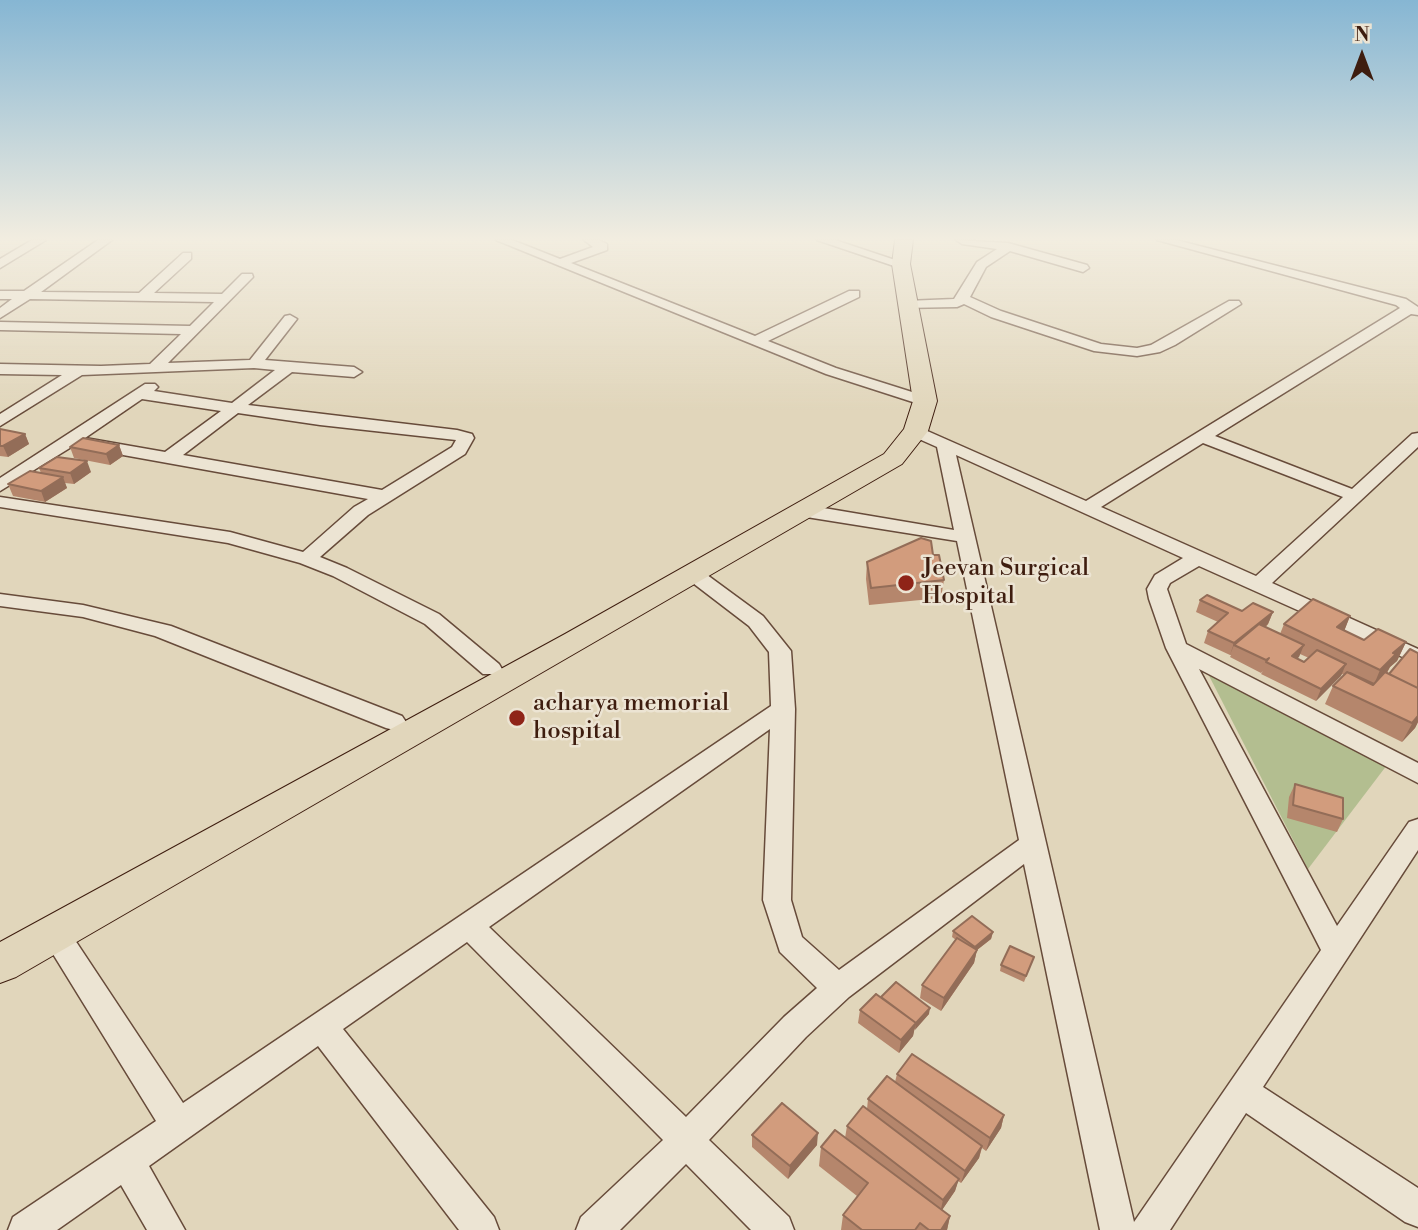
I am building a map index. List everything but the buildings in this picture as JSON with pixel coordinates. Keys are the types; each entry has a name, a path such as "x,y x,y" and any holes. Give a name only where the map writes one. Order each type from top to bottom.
{"highway":[{"path":"0,964 576,641 893,459 912,436 925,401 905,297"},
{"path":"0,940 877,452 912,436"}],"street":[{"path":"0,314 24,297"},
{"path":"51,327 91,297"},
{"path":"201,297 226,298"},
{"path":"644,297 831,372 925,401"},
{"path":"754,342 845,297"},
{"path":"1087,508 1414,310 1401,302 1383,297"},
{"path":"153,369 226,298"},
{"path":"906,305 948,304 963,299 996,314 1099,348 1137,352 1156,349 1234,304"},
{"path":"254,364 290,318"},
{"path":"0,326 192,330"},
{"path":"0,369 78,371 254,364 354,372"},
{"path":"0,486 180,367"},
{"path":"169,457 289,367"},
{"path":"0,421 78,371"},
{"path":"139,394 466,438 459,450 383,496 341,528 307,559"},
{"path":"912,436 945,444 1418,657"},
{"path":"1202,437 1355,496"},
{"path":"1259,584 1418,438"},
{"path":"70,440 383,496"},
{"path":"945,444 1118,1230"},
{"path":"0,502 230,538 307,559 352,578 432,619 491,669"},
{"path":"800,510 965,537"},
{"path":"1199,557 1162,579 1157,589 1177,648 1336,951"},
{"path":"692,573 755,621 780,651 783,709 777,900 790,943 838,988"},
{"path":"0,600 83,611 163,631 394,722"},
{"path":"1177,648 1418,774"},
{"path":"26,1230 783,709"},
{"path":"1149,1230 1418,829"},
{"path":"593,1230 687,1140 795,1027 838,988 1032,844"},
{"path":"469,925 776,1230"},
{"path":"55,933 178,1125"},
{"path":"321,1026 481,1230"},
{"path":"1242,1092 1418,1209"},
{"path":"127,1162 167,1230"}],"green space":[{"path":"1204,666 1387,765 1308,869"}],"place":[{"name":"Jeevan Surgical Hospital","path":"906,583"},
{"name":"acharya memorial hospital","path":"517,718"}]}
